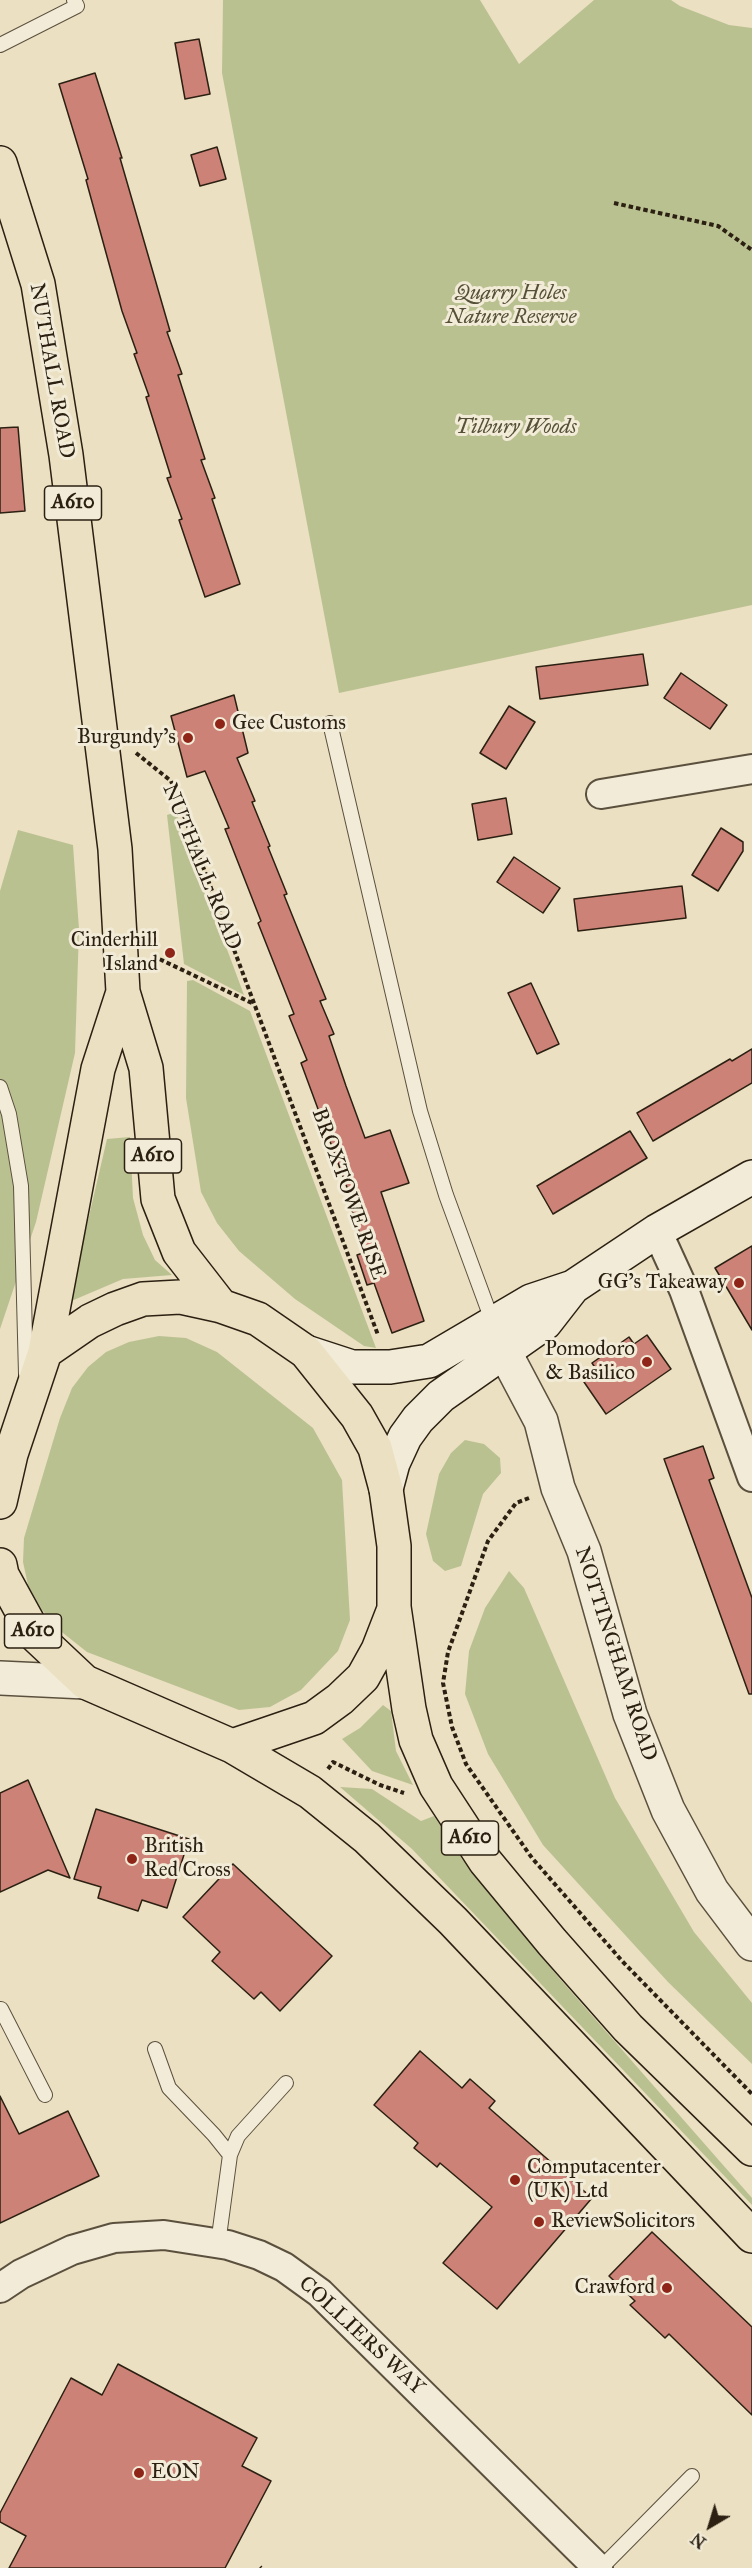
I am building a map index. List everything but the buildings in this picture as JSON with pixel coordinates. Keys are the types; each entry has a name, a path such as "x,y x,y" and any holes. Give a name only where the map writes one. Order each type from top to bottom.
{"highway":[{"name":"NUTHALL ROAD","path":"0,164 38,284 66,454 115,849 123,992"},
{"name":"A610","path":"123,992 146,1068 158,1198 179,1252 221,1306"},
{"name":"A610","path":"0,1502 11,1454 45,1352 99,1069 123,992"},
{"name":"A610","path":"45,1352 90,1321 143,1299 180,1297 221,1306 258,1319 306,1352 357,1416 375,1448 386,1489 394,1546 394,1607 416,1740 436,1786 485,1861 552,1942 628,2028 752,2149"},
{"name":"A610","path":"0,1565 2,1575 35,1635 85,1682 232,1746 310,1792 367,1838 414,1882 752,2236"},
{"name":"A610","path":"232,1746 314,1718 340,1699 363,1677 378,1650 394,1607"}],"street":[{"path":"601,794 752,769"},
{"path":"306,1352 352,1367 390,1367 429,1361 545,1323 573,1287 657,1231 752,1177"},
{"path":"657,1231 684,1290 752,1477"},
{"path":"386,1489 393,1463 405,1437 418,1419 498,1337"},
{"name":"NOTTINGHAM ROAD","path":"498,1337 541,1421 558,1488 584,1551 630,1713 668,1810 712,1890 752,1944"},
{"path":"0,1678 27,1677 85,1682"},
{"path":"724,2122 752,2159"},
{"name":"COLLIERS WAY","path":"0,2288 21,2274 72,2250 114,2238 164,2235 218,2244 259,2255 284,2267 320,2293 600,2568"}],"lane":[{"path":"0,45 77,6 74,0"},
{"path":"330,723 420,1111 446,1195 498,1337"},
{"path":"0,1087 9,1114 21,1186 27,1409"},
{"path":"1,2009 45,2095"},
{"path":"154,2049 169,2088 214,2134 230,2155"},
{"path":"218,2244 230,2155 238,2136 286,2083"},
{"path":"600,2568 692,2476"}],"path":[{"path":"614,204 718,226 752,250"},
{"name":"NUTHALL ROAD","path":"101,725 171,781 266,1035"},
{"path":"120,940 255,1005"},
{"name":"BROXTOWE RISE","path":"266,1035 390,1367"},
{"path":"558,1488 516,1503 488,1541 448,1652 443,1683 452,1727 466,1764 532,1858 623,1962 752,2094"}],"green space":[{"name":"Quarry Holes Nature Reserve","path":"223,0 480,0 519,64 594,0 671,0 680,6 729,25 752,28 752,605 339,693 222,73"},
{"path":"176,812 244,995 184,964 167,815"},
{"path":"18,830 73,845 79,929 75,1053 36,1222 0,1329 0,891"},
{"path":"193,980 250,1011 376,1348 364,1346 295,1299 239,1251 217,1223 201,1192 186,1098 187,981"},
{"path":"130,1137 133,1198 143,1235 155,1260 172,1275 123,1279 69,1302 107,1139"},
{"path":"159,1336 186,1338 217,1352 313,1428 342,1480 350,1620 338,1651 301,1690 270,1707 239,1710 87,1652 63,1633 42,1610 28,1585 23,1562 24,1538 60,1418 72,1388 88,1367 106,1352 129,1342"},
{"path":"465,1440 484,1444 500,1458 501,1473 483,1494 461,1566 445,1571 433,1561 426,1534 439,1474 451,1453"},
{"path":"509,1571 524,1588 615,1798 694,1932 752,2003 752,2064 668,1982 543,1845 488,1754 465,1694 469,1651 485,1608"},
{"path":"383,1705 391,1711 396,1751 413,1785 372,1771 342,1739 360,1728"},
{"path":"340,1787 372,1789 421,1821 434,1816 462,1859 560,1979 752,2198 752,2205 412,1849"}],"place":[{"name":"Gee Customs","path":"220,724"},
{"name":"Burgundy's","path":"188,738"},
{"name":"Cinderhill Island","path":"170,953"},
{"name":"GG's Takeaway","path":"739,1283"},
{"name":"Pomodoro & Basilico","path":"647,1362"},
{"name":"British Red Cross","path":"132,1859"},
{"name":"Computacenter (UK) Ltd","path":"515,2180"},
{"name":"ReviewSolicitors","path":"539,2222"},
{"name":"Crawford","path":"667,2288"},
{"name":"EON","path":"139,2473"}],"park label":[{"name":"Tilbury Woods","path":"516,428"}]}
